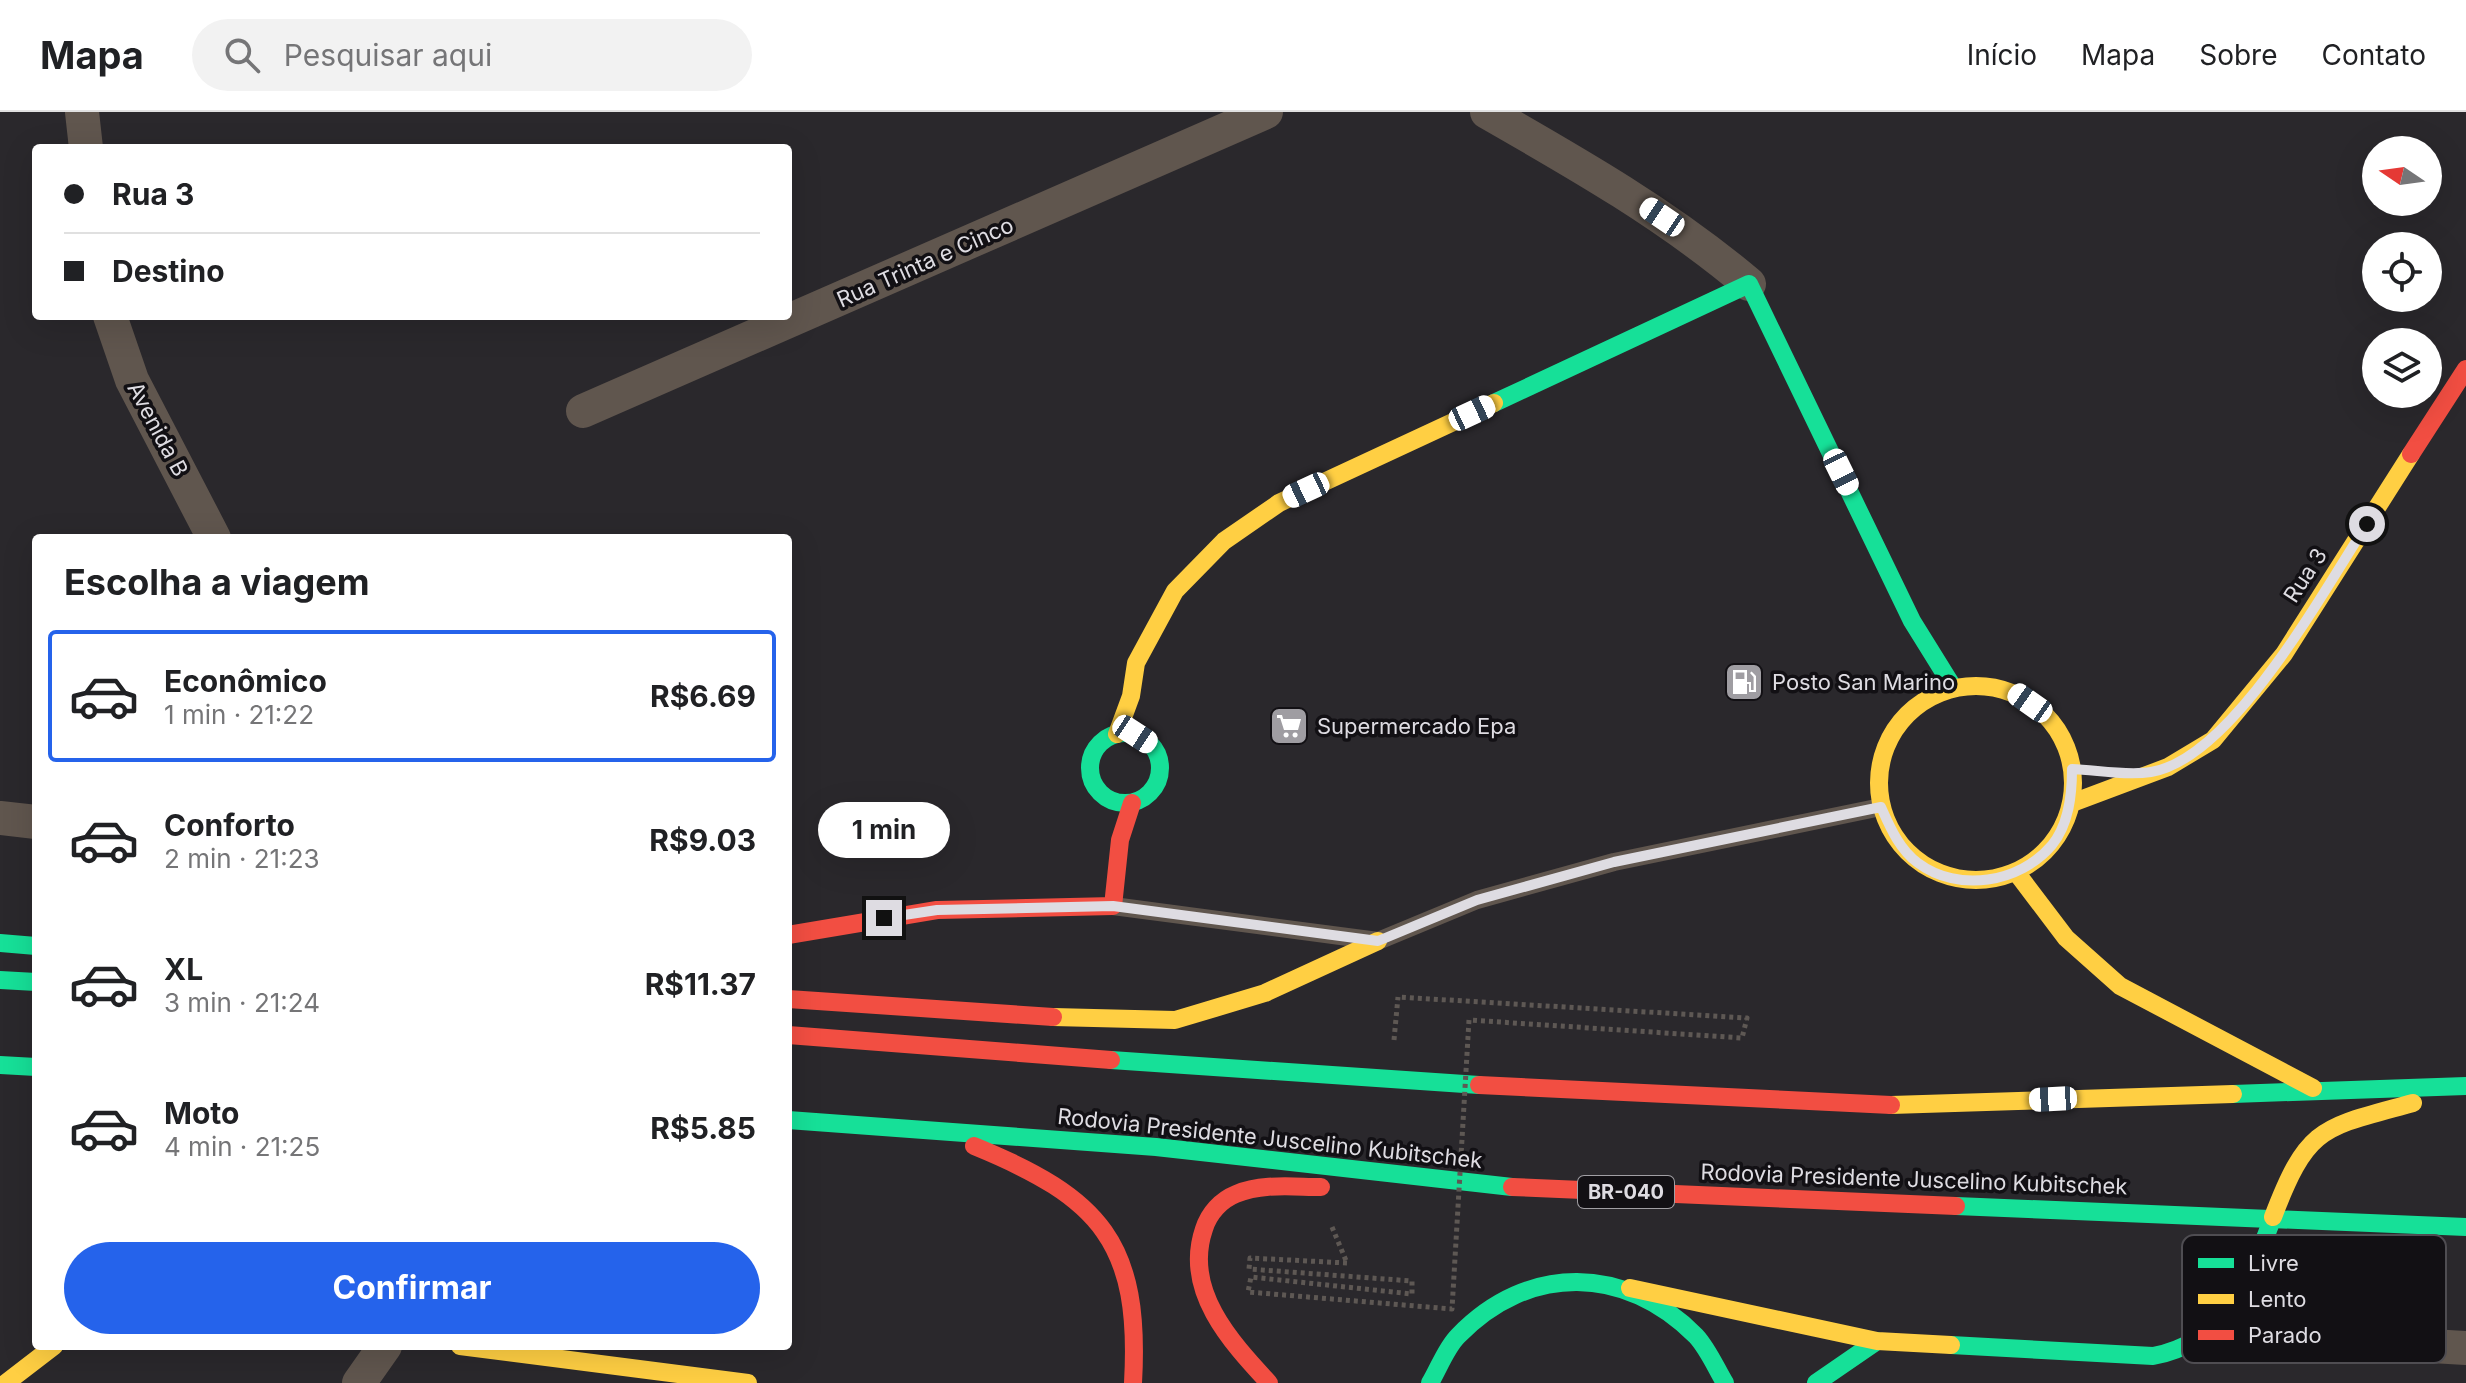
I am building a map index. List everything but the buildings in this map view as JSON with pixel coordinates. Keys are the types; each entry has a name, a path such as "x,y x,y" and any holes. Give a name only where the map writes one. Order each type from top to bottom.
{"main road":[{"path":"1126,734 1136,663 1175,591 1224,541 1279,503 1749,284 1912,621 1953,687"},
{"name":"Rua 3","path":"2072,803 2168,767 2213,740 2284,654 2466,369"},
{"path":"1912,621 1922,684 1885,746 1878,776 1881,807 1895,838 1918,863 1949,878 1983,881 2016,872 2052,844 2088,770 2044,712 2026,699 1985,685 1953,687 1922,684"},
{"path":"1110,801 1132,803 1149,794 1158,779 1159,760 1150,744 1126,734 1097,745 1089,765 1094,786 1110,801 1120,840"},
{"name":"Rua 3","path":"2088,770 2151,772"},
{"path":"792,934 937,910 1113,906 1120,840 1132,803"},
{"path":"2016,872 2066,938 2120,986 2315,1090"},
{"path":"792,999 1045,1017 1175,1020 1265,993 1378,941"},
{"path":"0,943 32,946"},
{"path":"0,980 32,982"},
{"path":"792,1035 1389,1081 1906,1106 2465,1086"},
{"path":"0,1065 32,1067"},
{"path":"2266,1235 2299,1155 2315,1138 2335,1127 2465,1086"},
{"name":"Rodovia Presidente Juscelino Kubitschek","path":"792,1120 1156,1147 1518,1188 2466,1227"},
{"path":"935,1130 1027,1167 1057,1185 1083,1204 1109,1236 1124,1269 1135,1311 1133,1383"},
{"path":"1269,1383 1235,1349 1208,1302 1197,1260 1200,1234 1213,1208 1242,1191 1518,1188"},
{"path":"1430,1383 1440,1357 1476,1316 1523,1289 1576,1279 1877,1341 2153,1356 2182,1349"},
{"path":"1630,1288 1677,1314 1713,1354 1725,1383"},
{"path":"1816,1383 1877,1341"},
{"path":"6,1383 49,1350"},
{"path":"489,1350 748,1383"}],"street":[{"path":"82,112 86,144"},
{"path":"1487,112 1703,244 1749,284"},
{"name":"Rua Trinta e Cinco","path":"792,318 1250,115"},
{"name":"Avenida B","path":"111,320 132,380 212,534"},
{"name":"Rua Trinta e Cinco","path":"583,411 788,320"},
{"path":"0,818 32,822"},
{"path":"792,921 831,927"},
{"path":"2446,1347 2466,1348"},
{"path":"359,1383 382,1350"}],"lane":[{"path":"1113,906 1378,941 1477,900 1614,862 1881,807"}],"path":[{"path":"1347,1263 1250,1258 1249,1269 1412,1281 1412,1294 1251,1277 1248,1292 1452,1309 1469,1020 1742,1038 1747,1018 1398,997"}],"traffic: fast":[{"path":"1494,403 1749,284 1912,621 1953,687"},
{"path":"1125,733 1144,739 1154,749 1160,768 1154,787 1144,797 1125,803 1106,797 1096,787 1090,768 1096,749 1106,739 1125,733"},
{"path":"0,943 32,946"},
{"path":"0,980 32,982"},
{"path":"1111,1060 1479,1085"},
{"path":"0,1065 32,1067"},
{"path":"2233,1094 2466,1086"},
{"path":"792,1120 1156,1147 1512,1187"},
{"path":"1956,1206 2466,1227"},
{"path":"2266,1235 2273,1217"},
{"path":"1430,1383 1454,1341 1485,1312 1515,1295 1546,1285 1577,1282 1608,1286 1639,1296 1669,1313 1696,1336 1725,1383"},
{"path":"1816,1383 1877,1341"},
{"path":"1951,1345 2153,1356 2182,1347"}],"traffic: slow":[{"path":"1117,734 1131,696 1136,663 1175,591 1224,541 1279,503 1494,403"},
{"path":"2072,803 2168,767 2213,740 2284,654 2411,454"},
{"path":"1976,686 2013,693 2045,714 2066,746 2073,783 2066,820 2045,852 2013,873 1976,880 1939,873 1907,852 1886,820 1879,783 1886,746 1907,714 1939,693 1976,686"},
{"path":"2016,872 2066,938 2120,986 2313,1088"},
{"path":"1053,1017 1175,1020 1265,993 1378,941"},
{"path":"1891,1105 2233,1094"},
{"path":"2273,1217 2297,1164 2322,1135 2358,1118 2413,1103"},
{"path":"1630,1288 1877,1341 1951,1345"},
{"path":"6,1383 49,1350"},
{"path":"491,1350 748,1383"}],"traffic: jam":[{"path":"2411,454 2466,369"},
{"path":"792,934 937,910 1113,906 1120,840 1132,803"},
{"path":"792,999 1053,1017"},
{"path":"792,1035 1111,1060"},
{"path":"1479,1085 1891,1105"},
{"path":"974,1146 1054,1185 1082,1207 1104,1232 1120,1260 1129,1294 1134,1335 1133,1383"},
{"path":"1269,1383 1226,1332 1205,1293 1199,1251 1204,1229 1216,1208 1236,1194 1267,1187 1321,1187"},
{"path":"1512,1187 1956,1206"}],"place":[{"name":"Posto San Marino","path":"1744,682"},
{"name":"Supermercado Epa","path":"1289,726"}],"route":[{"path":"884,918 937,910 1113,906 1378,941 1477,900 1614,862 1881,807 1895,838 1918,863 1949,878 1983,881 2016,872 2052,844 2072,803 2072,769 2151,772 2168,767 2213,740 2284,654 2367,524"}]}
